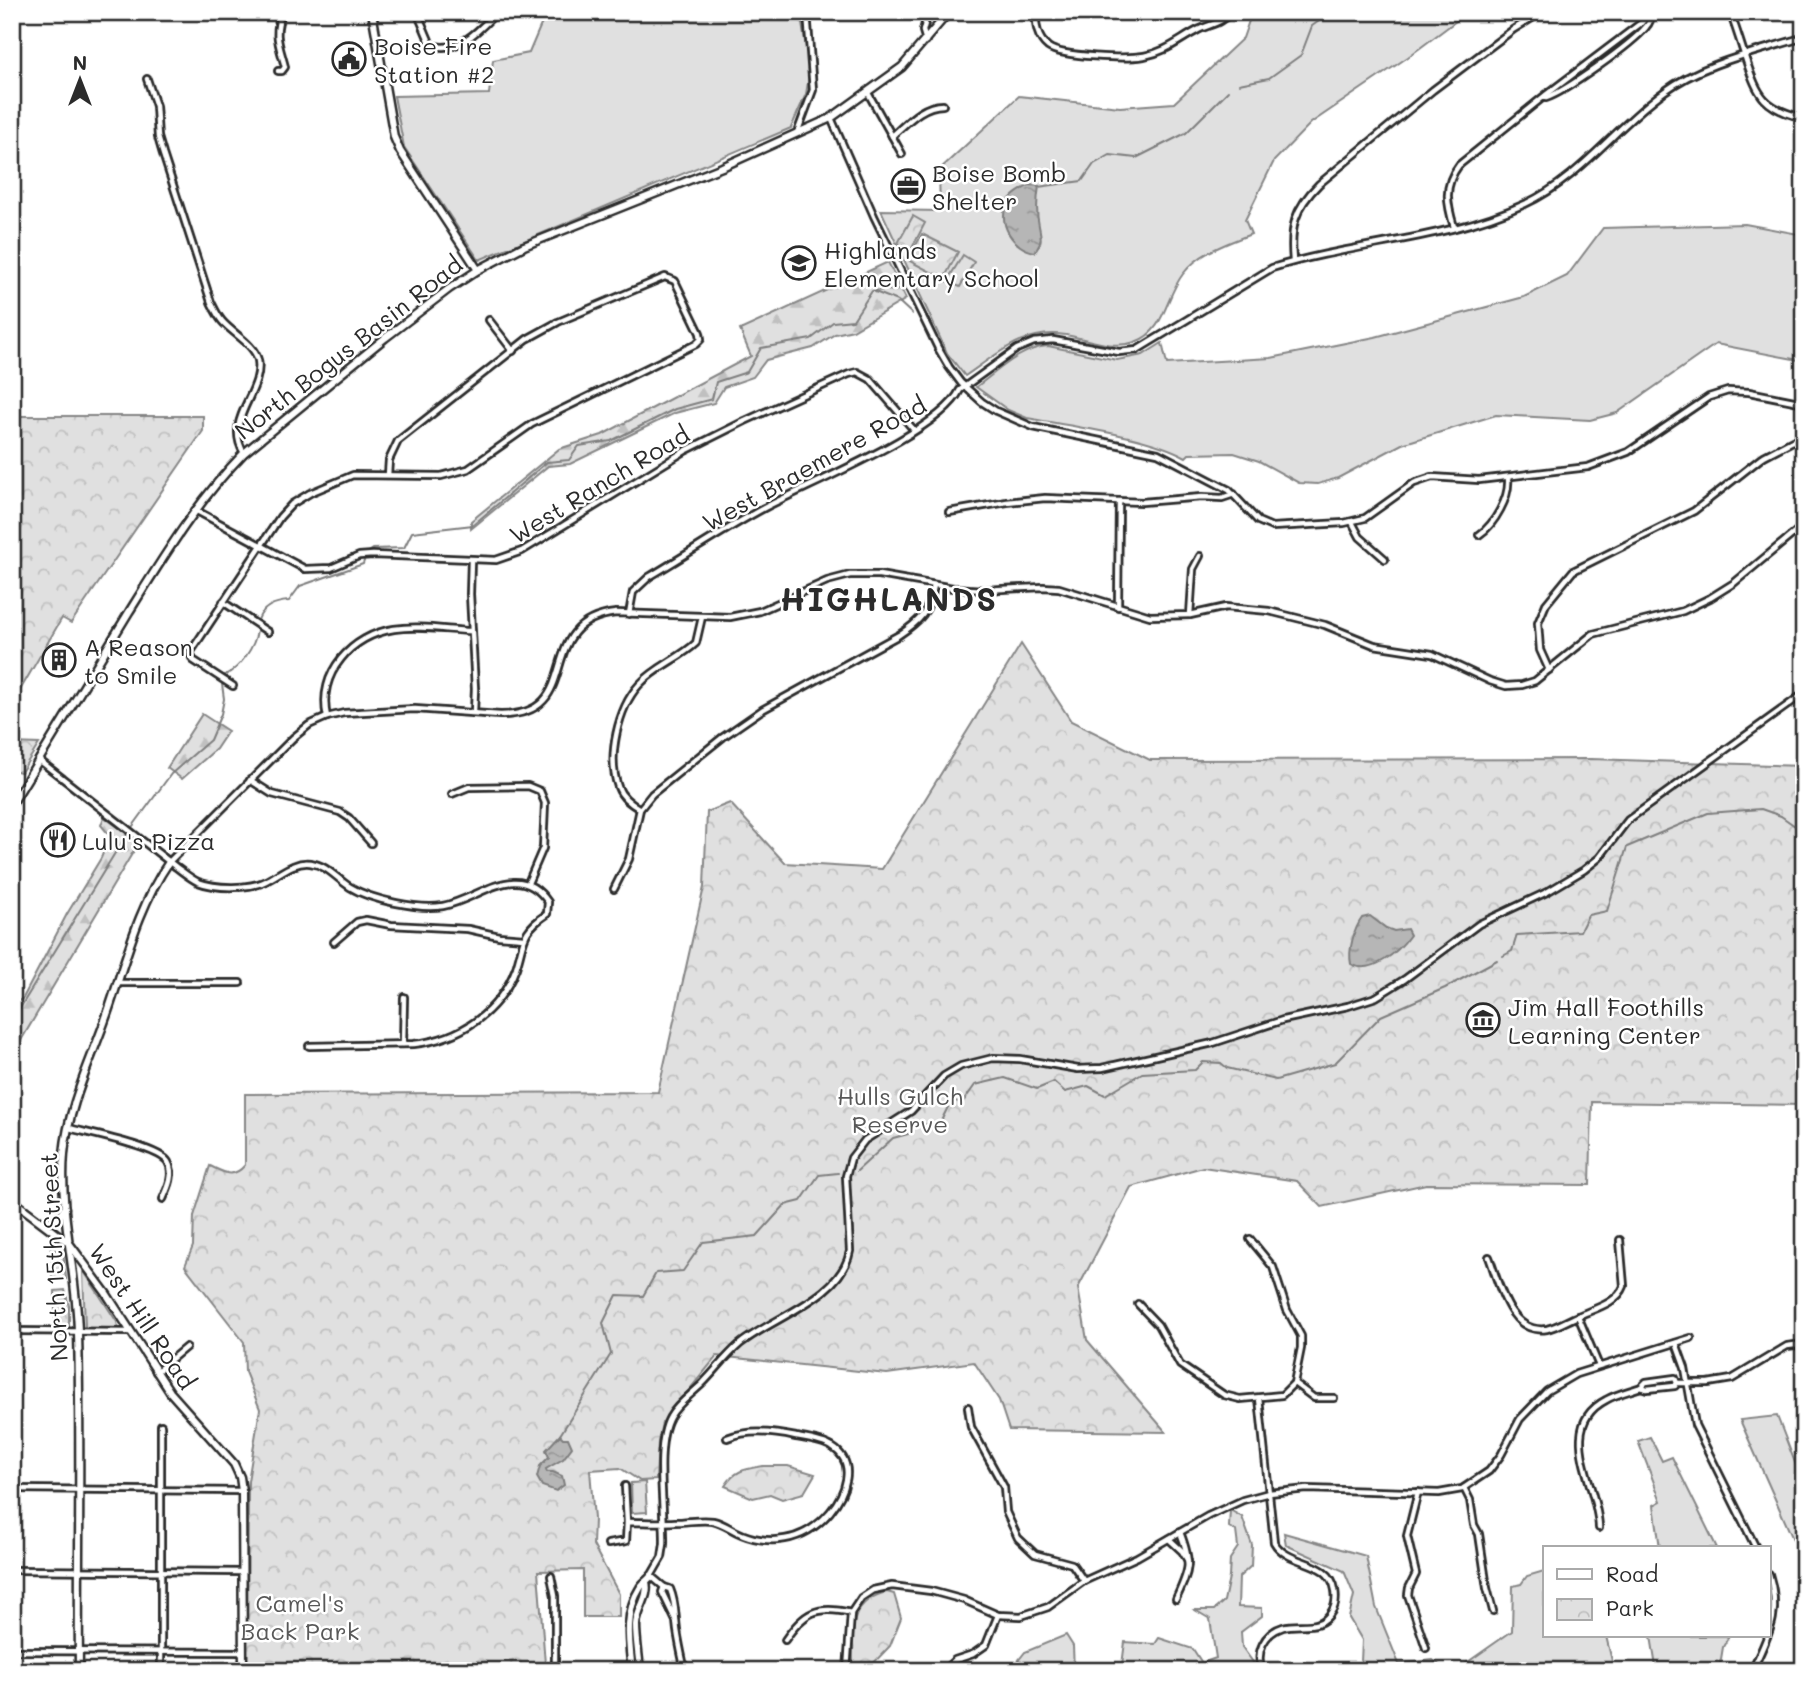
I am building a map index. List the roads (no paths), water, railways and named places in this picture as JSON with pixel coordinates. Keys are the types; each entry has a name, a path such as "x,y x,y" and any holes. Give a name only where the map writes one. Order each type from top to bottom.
{"street":[{"path":"278,71 285,67 276,32 282,12"},
{"path":"372,12 397,144 478,270"},
{"path":"417,12 431,45 443,47 464,42 497,12"},
{"path":"797,134 813,90 807,12"},
{"path":"926,42 923,32 928,12"},
{"name":"North Bogus Basin Road","path":"12,804 195,510 224,473 244,453 406,322 478,270 524,246 722,167 831,118 902,66 926,42 949,12"},
{"path":"1037,12 1035,22 1040,37 1048,47 1065,52 1115,58 1159,53 1197,31 1220,23 1230,12"},
{"path":"1293,261 1291,242 1296,215 1306,197 1433,90 1514,29 1542,12"},
{"path":"1454,227 1447,191 1451,176 1468,158 1545,98 1581,78 1637,35 1647,26 1651,12"},
{"path":"1730,12 1756,90 1763,99 1783,113 1804,118"},
{"name":"West Braemere Road","path":"629,614 634,592 649,577 765,508 914,430 942,411 957,397 960,390 1017,349 1034,342 1052,340 1119,352 1137,350 1256,276 1293,261 1407,240 1497,215 1566,181 1668,89 1704,70 1804,37"},
{"path":"147,79 156,106 158,137 211,302 220,319 256,355 259,364 237,430 244,453"},
{"path":"868,93 902,154"},
{"path":"892,136 925,109 932,105 943,105"},
{"path":"831,118 874,216 938,348 965,387 982,402 1017,422 1158,453 1234,494 1265,525 1282,528 1352,522 1366,518 1407,487 1422,480 1440,477 1469,481 1508,478 1568,471 1610,460 1645,442 1709,397 1728,391 1749,392 1804,403"},
{"path":"233,686 189,655 286,509 310,493 353,475 441,476 468,469 536,422 696,344 701,339 700,333 675,281 665,277 558,322 527,339 398,441 389,460 388,475"},
{"path":"489,320 513,351"},
{"name":"West Ranch Road","path":"195,510 304,569 331,568 359,556 373,555 496,560 515,554 685,451 849,374 857,372 870,379 914,430"},
{"path":"1549,670 1540,650 1538,623 1546,604 1573,570 1694,511 1764,456 1804,435"},
{"path":"1479,535 1491,524 1507,491 1508,478"},
{"path":"949,512 1045,498 1166,501 1202,497 1223,498 1234,494"},
{"path":"1118,607 1119,501"},
{"path":"1352,522 1360,537 1385,559"},
{"path":"169,862 309,725 344,713 391,709 513,715 527,712 554,688 564,648 578,628 603,614 702,617 747,615 827,581 850,575 879,575 934,585 984,590 1059,588 1150,616 1190,615 1226,607 1269,611 1325,625 1374,645 1432,654 1506,686 1535,681 1593,634 1683,611 1710,598 1734,583 1804,525"},
{"path":"1190,615 1193,569 1200,556"},
{"path":"471,560 470,631 475,689 474,712"},
{"path":"614,889 629,859 640,809 652,794 723,737 762,710 899,635 919,621 927,608 934,585"},
{"path":"223,602 268,632"},
{"path":"640,809 618,789 615,747 621,714 640,684 696,643 702,617"},
{"path":"327,717 324,699 330,673 358,643 376,634 410,627 470,631"},
{"path":"632,1671 628,1629 636,1595 662,1557 665,1522 663,1440 670,1417 739,1345 807,1302 839,1276 848,1263 850,1251 846,1176 851,1158 865,1140 911,1111 944,1076 971,1063 1004,1057 1078,1069 1102,1068 1213,1043 1283,1020 1348,1006 1376,996 1405,979 1479,924 1547,892 1584,870 1599,858 1628,820 1804,691"},
{"path":"39,760 169,862 200,883 258,885 288,868 308,862 328,869 346,885 371,896 432,907 444,906 515,881 527,883 543,895 548,908 547,914 531,926 524,937 506,990 478,1020 460,1032 430,1042 309,1046"},
{"path":"250,780 272,794 340,812 349,818 371,843"},
{"path":"452,794 469,787 528,786 540,791 545,803 543,848 527,883"},
{"name":"North 15th Street","path":"79,1671 78,1332 75,1275 69,1243 63,1168 74,1105 147,898 169,862"},
{"path":"334,942 357,922 366,920 391,925 468,929 499,936 524,937"},
{"path":"117,983 240,983"},
{"path":"402,1044 404,998"},
{"path":"69,1128 128,1143 164,1157 171,1172 163,1199"},
{"name":"West Hill Road","path":"12,1200 69,1243 156,1372 193,1420 233,1462 240,1476 242,1491"},
{"path":"44,1222 61,1216 65,1206"},
{"path":"1138,1304 1158,1325 1173,1356 1191,1374 1231,1398 1282,1395 1294,1383 1301,1336 1287,1310 1273,1267 1250,1239"},
{"path":"1489,1257 1510,1310 1522,1324 1535,1329 1546,1329 1608,1302 1622,1292 1624,1286 1620,1240"},
{"path":"1578,1315 1599,1366"},
{"path":"12,1331 131,1332"},
{"path":"847,1671 851,1613 867,1593 892,1586 944,1594 998,1615 1031,1614 1048,1608 1084,1581 1136,1557 1243,1500 1269,1493 1307,1489 1447,1492 1464,1488 1489,1471 1501,1455 1520,1419 1537,1399 1564,1380 1599,1366 1691,1338"},
{"path":"1676,1343 1695,1425 1755,1546"},
{"path":"1599,1528 1599,1513 1580,1441 1583,1424 1592,1410 1607,1399 1641,1387 1646,1382 1675,1378 1677,1383 1709,1383 1732,1379 1787,1346 1802,1347"},
{"path":"156,1372 186,1347"},
{"path":"1294,1383 1314,1398 1334,1398"},
{"path":"1259,1398 1272,1534 1278,1549 1293,1559 1323,1570 1331,1578 1335,1596 1332,1612 1321,1622 1312,1626 1282,1628 1267,1637 1259,1654 1262,1671"},
{"path":"968,1407 971,1427 1004,1487 1006,1512 1018,1538 1035,1554 1072,1564 1084,1581"},
{"path":"161,1425 161,1671"},
{"path":"627,1522 713,1521 755,1539 785,1539 810,1530 822,1521 845,1489 848,1478 846,1467 842,1457 832,1447 808,1439 772,1433 741,1432 727,1438"},
{"path":"608,1544 626,1541 625,1486"},
{"path":"1464,1488 1479,1534 1483,1568 1493,1611"},
{"path":"12,1489 242,1491 243,1671"},
{"path":"1418,1492 1407,1541 1416,1574 1408,1595 1426,1648"},
{"path":"1176,1599 1186,1578 1189,1557 1180,1532"},
{"path":"1169,1539 1188,1561"},
{"path":"1180,1549 1186,1546"},
{"path":"12,1570 242,1572"},
{"path":"551,1576 555,1596 555,1671"},
{"path":"649,1579 670,1589 677,1610 676,1621 685,1671"},
{"path":"640,1671 636,1624 649,1579"},
{"path":"1770,1579 1775,1604 1770,1634"},
{"path":"664,1587 662,1592 676,1621"},
{"path":"785,1640 796,1624 812,1613 830,1609 851,1613"},
{"path":"943,1671 955,1660 974,1654 986,1645 998,1615"},
{"path":"1752,1671 1768,1638"},
{"path":"12,1651 243,1652"}],"water":[{"path":"1029,185 1039,186 1037,211 1041,239 1035,252 1014,241 1004,219 1010,199"},
{"path":"1370,916 1394,931 1407,929 1410,935 1384,960 1368,967 1359,967 1351,964 1352,940 1362,918"},
{"path":"560,1435 568,1438 572,1447 563,1459 546,1469 547,1472 562,1476 564,1485 556,1491 542,1486 537,1477 540,1466 549,1457 546,1450"}],"waterway":[{"path":"1239,84 1269,78 1301,55 1312,26 1332,12"},
{"path":"1038,187 1082,181 1094,164 1110,155 1136,158 1186,133 1228,91"},
{"path":"919,286 938,284"},
{"path":"367,553 373,549 404,548 412,532 473,525 547,462 569,460 579,446 611,441 675,409 712,399 716,382 747,372 761,348 811,339 833,322 853,320 872,291 900,289"},
{"path":"875,292 898,301 912,314"},
{"path":"258,620 270,606 289,601 300,586 363,564 364,561"},
{"path":"225,675 246,656 257,630"},
{"path":"133,826 171,774 210,740 221,714 224,699 222,684"},
{"path":"1503,956 1512,951 1517,935 1580,931 1588,915 1607,911 1627,847 1708,813 1761,809 1804,828"},
{"path":"12,1021 126,835"},
{"path":"857,1171 893,1138 908,1134 917,1125 940,1123 951,1101 963,1102 975,1085 1005,1078 1037,1089 1054,1082 1065,1092 1088,1086 1105,1095 1142,1073 1195,1070 1203,1062 1221,1063 1227,1068 1276,1080 1335,1063 1381,1016 1445,988 1497,960"},
{"path":"560,1435 611,1354 603,1323 617,1295 643,1296 656,1273 683,1271 703,1242 757,1236 785,1205 801,1201 819,1175 838,1173"}],"place":[{"name":"Boise Fire Station #2","path":"349,59"},
{"name":"Boise Bomb Shelter","path":"908,186"},
{"name":"Highlands Elementary School","path":"799,263"},
{"name":"A Reason to Smile","path":"59,660"},
{"name":"Lulu's Pizza","path":"58,840"},
{"name":"Jim Hall Foothills Learning Center","path":"1483,1020"}],"district":[{"name":"HIGHLANDS","path":"889,598"}],"park label":[{"name":"Hulls Gulch Reserve","path":"900,1109"},
{"name":"Camel's Back Park","path":"300,1616"}]}
